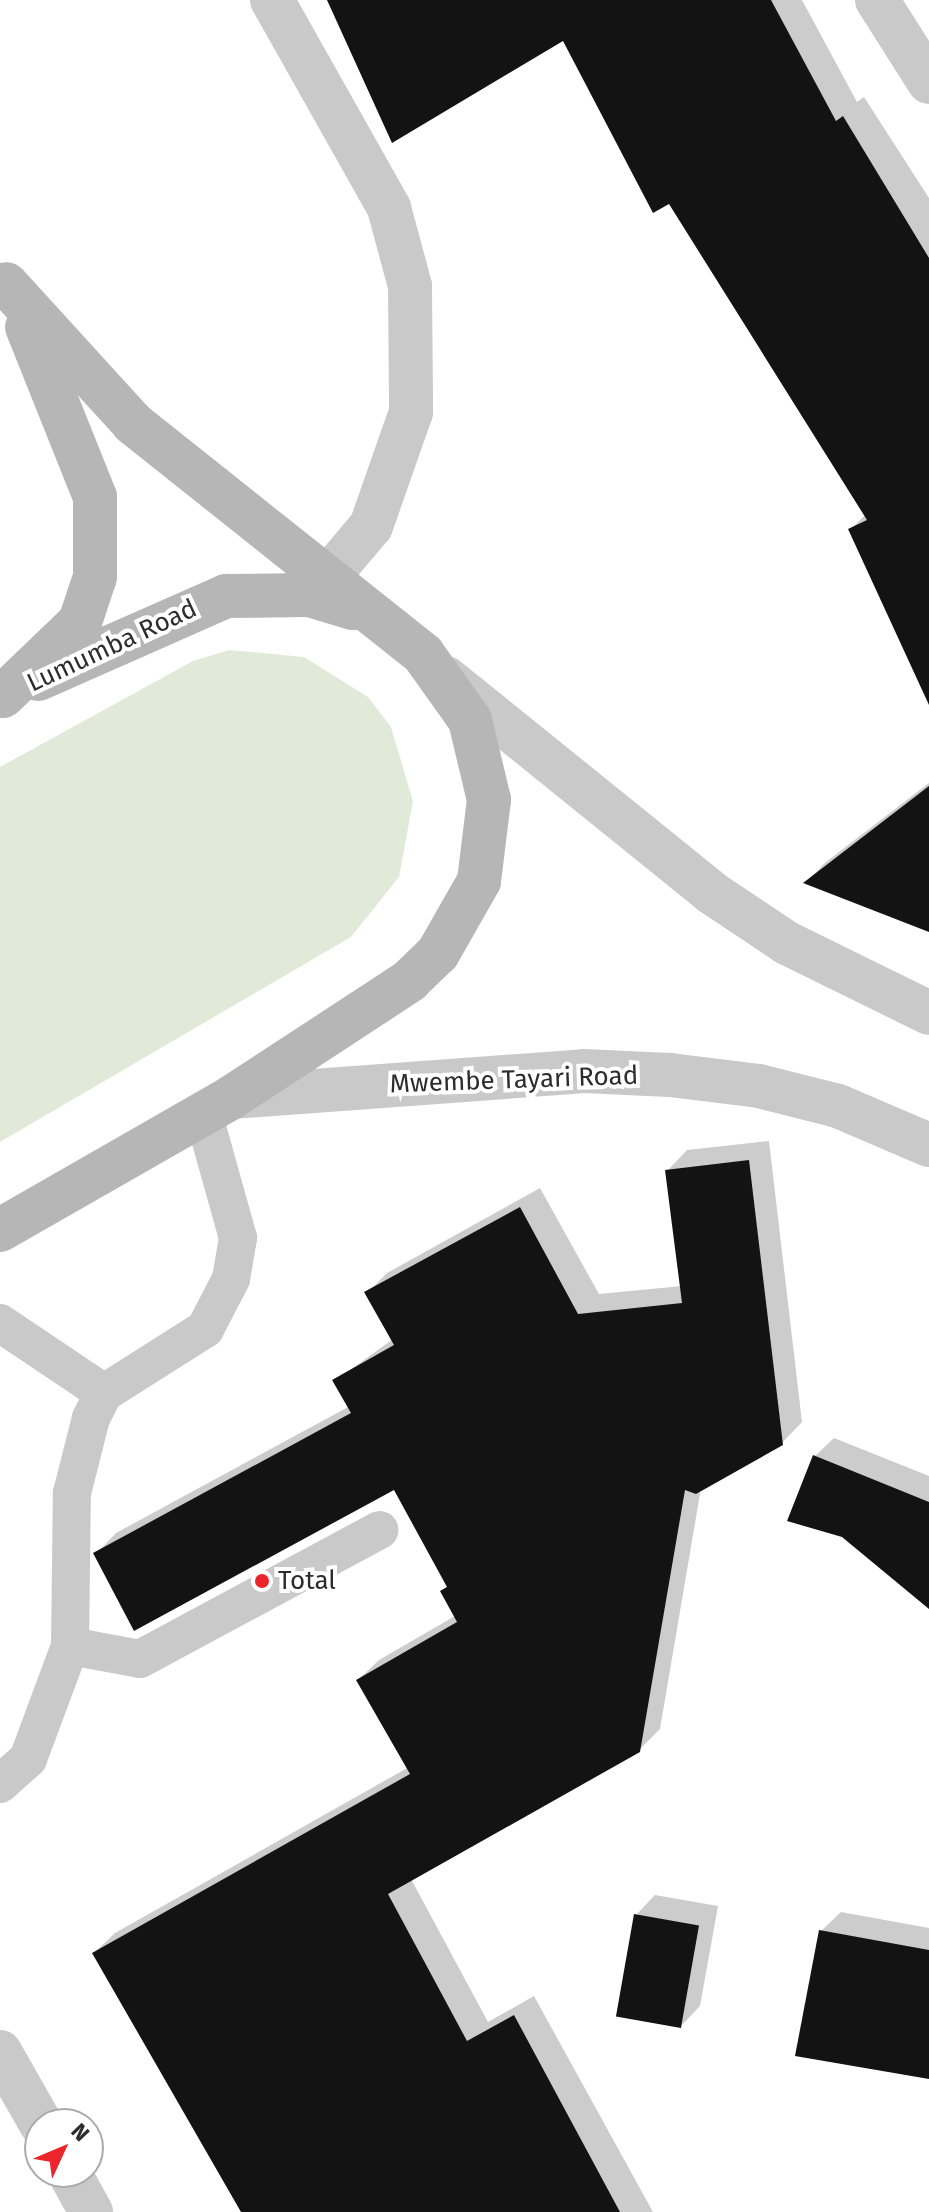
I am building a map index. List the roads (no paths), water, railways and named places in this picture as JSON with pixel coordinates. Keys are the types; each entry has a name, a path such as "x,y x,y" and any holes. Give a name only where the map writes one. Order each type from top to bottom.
{"main road":[{"path":"0,1230 218,1105 409,981 462,919 485,855 489,800 470,720 441,674 404,637 133,423 3,279"},
{"name":"Lumumba Road","path":"2,697 80,622 95,577 95,497 63,403 3,279"},
{"name":"Lumumba Road","path":"2,697 226,596 309,595 368,615 404,637"}],"street":[{"path":"272,0 389,208 410,286 411,412 371,526 327,578"},
{"path":"877,0 929,82"},
{"path":"441,674 712,893 787,943 929,1013"},
{"name":"Mwembe Tayari Road","path":"218,1105 584,1071 670,1075 759,1086 838,1106 929,1145"},
{"path":"0,2052 32,2108"},
{"path":"78,2188 91,2212"}],"lane":[{"path":"0,1784 28,1759 70,1646 76,1595 72,1493 79,1451 104,1393 173,1354 223,1304 238,1238 218,1105"},
{"path":"0,1323 104,1393"},
{"path":"70,1646 140,1659 380,1530"}],"place":[{"name":"Total","path":"262,1581"}]}
